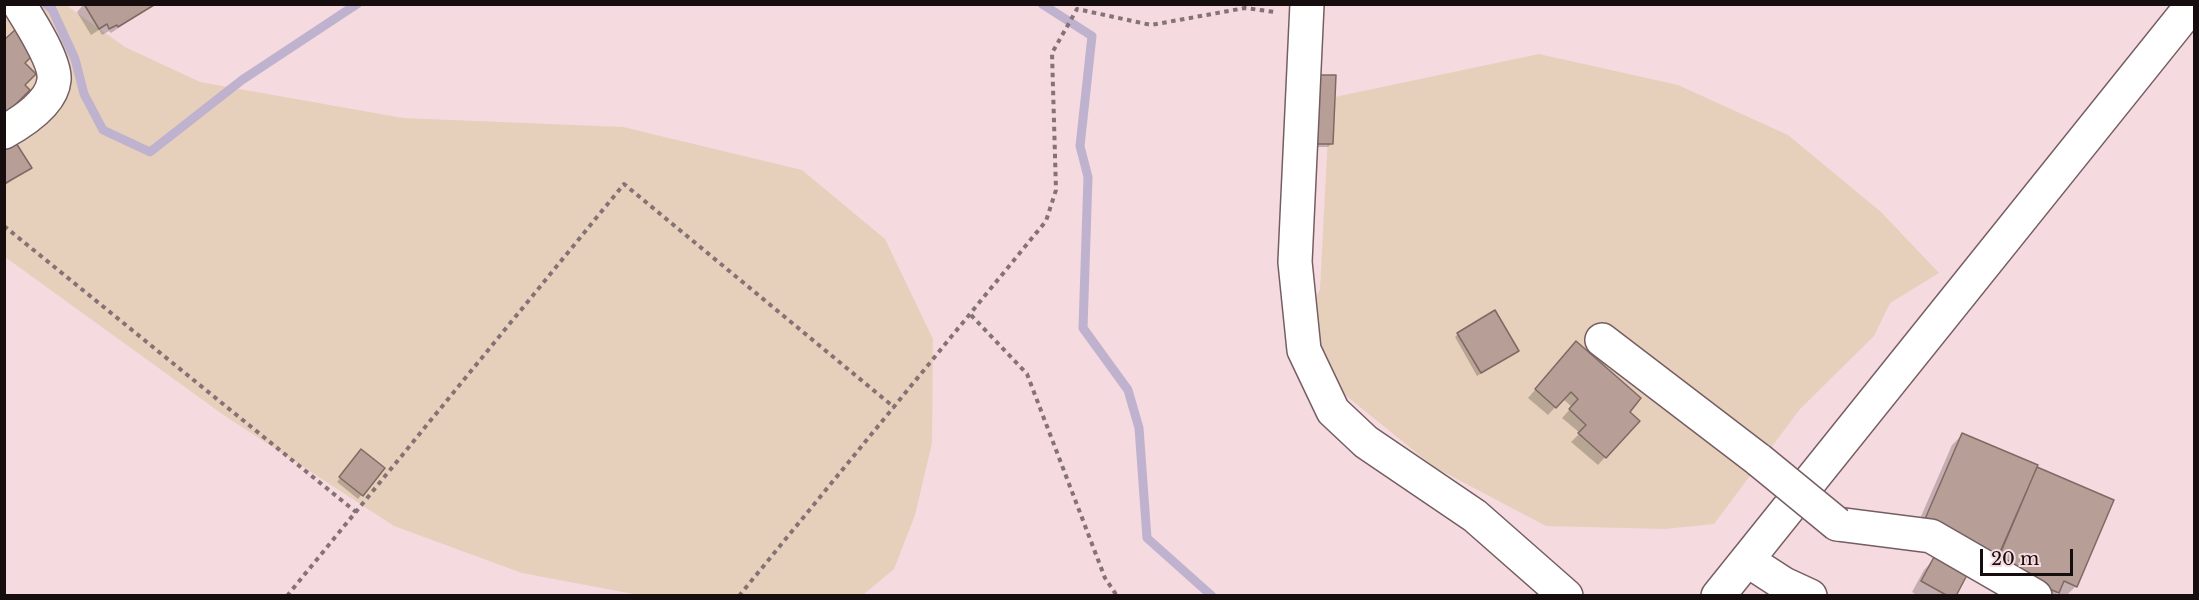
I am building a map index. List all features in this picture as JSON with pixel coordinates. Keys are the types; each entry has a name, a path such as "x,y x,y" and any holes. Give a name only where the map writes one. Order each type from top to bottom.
{"street":[{"path":"4,132 22,122 49,96 54,79 50,62 19,4"},
{"path":"1718,596 2193,4"},
{"path":"1306,11 1295,262 1304,350 1333,411 1366,442 1474,516 1566,596"},
{"path":"1602,340 1759,460 1837,524 1931,536 2035,596"},
{"path":"1747,560 1784,584 1810,596"}],"path":[{"path":"740,596 1046,221 1056,190 1052,53 1077,9 1151,25 1245,8 1306,11"},
{"path":"287,596 624,184 895,408"},
{"path":"4,226 356,512"},
{"path":"971,315 1028,374 1105,578 1117,596"}],"shaded area":[{"path":"4,5 66,5 125,47 200,82 403,118 623,127 802,170 885,239 933,339 932,443 915,515 894,569 863,595 639,595 522,573 394,526 225,416 5,257"},
{"path":"1539,54 1678,85 1788,135 1881,212 1939,273 1890,303 1874,336 1800,409 1714,524 1665,529 1546,526 1434,467 1291,351 1320,289 1330,98"}],"building":[{"path":"84,4 154,5 118,27 117,25 109,29 107,24 99,29"},
{"path":"16,29 32,56 25,63 36,74 25,85 30,90 5,115 4,40"},
{"path":"1316,75 1336,75 1333,144 1313,144"},
{"path":"16,143 32,168 4,184 4,150"},
{"path":"1495,310 1519,351 1481,373 1457,333"},
{"path":"1576,341 1641,398 1630,412 1640,421 1606,458 1578,433 1586,425 1569,409 1578,399 1571,392 1556,408 1535,389"},
{"path":"1962,433 2038,465 1997,559 1922,526"},
{"path":"361,449 385,468 363,496 339,477"},
{"path":"2037,467 2114,500 2077,587 2064,581 2059,593 1999,568 2005,556 2000,554"},
{"path":"1934,557 1967,575 1956,596 1948,596 1921,581"}],"waterway":[{"path":"46,4 52,9 75,59 84,94 103,130 150,152 242,80 357,4"},
{"path":"1042,4 1092,36 1080,146 1088,177 1083,328 1128,390 1139,428 1147,538 1212,596"}]}
